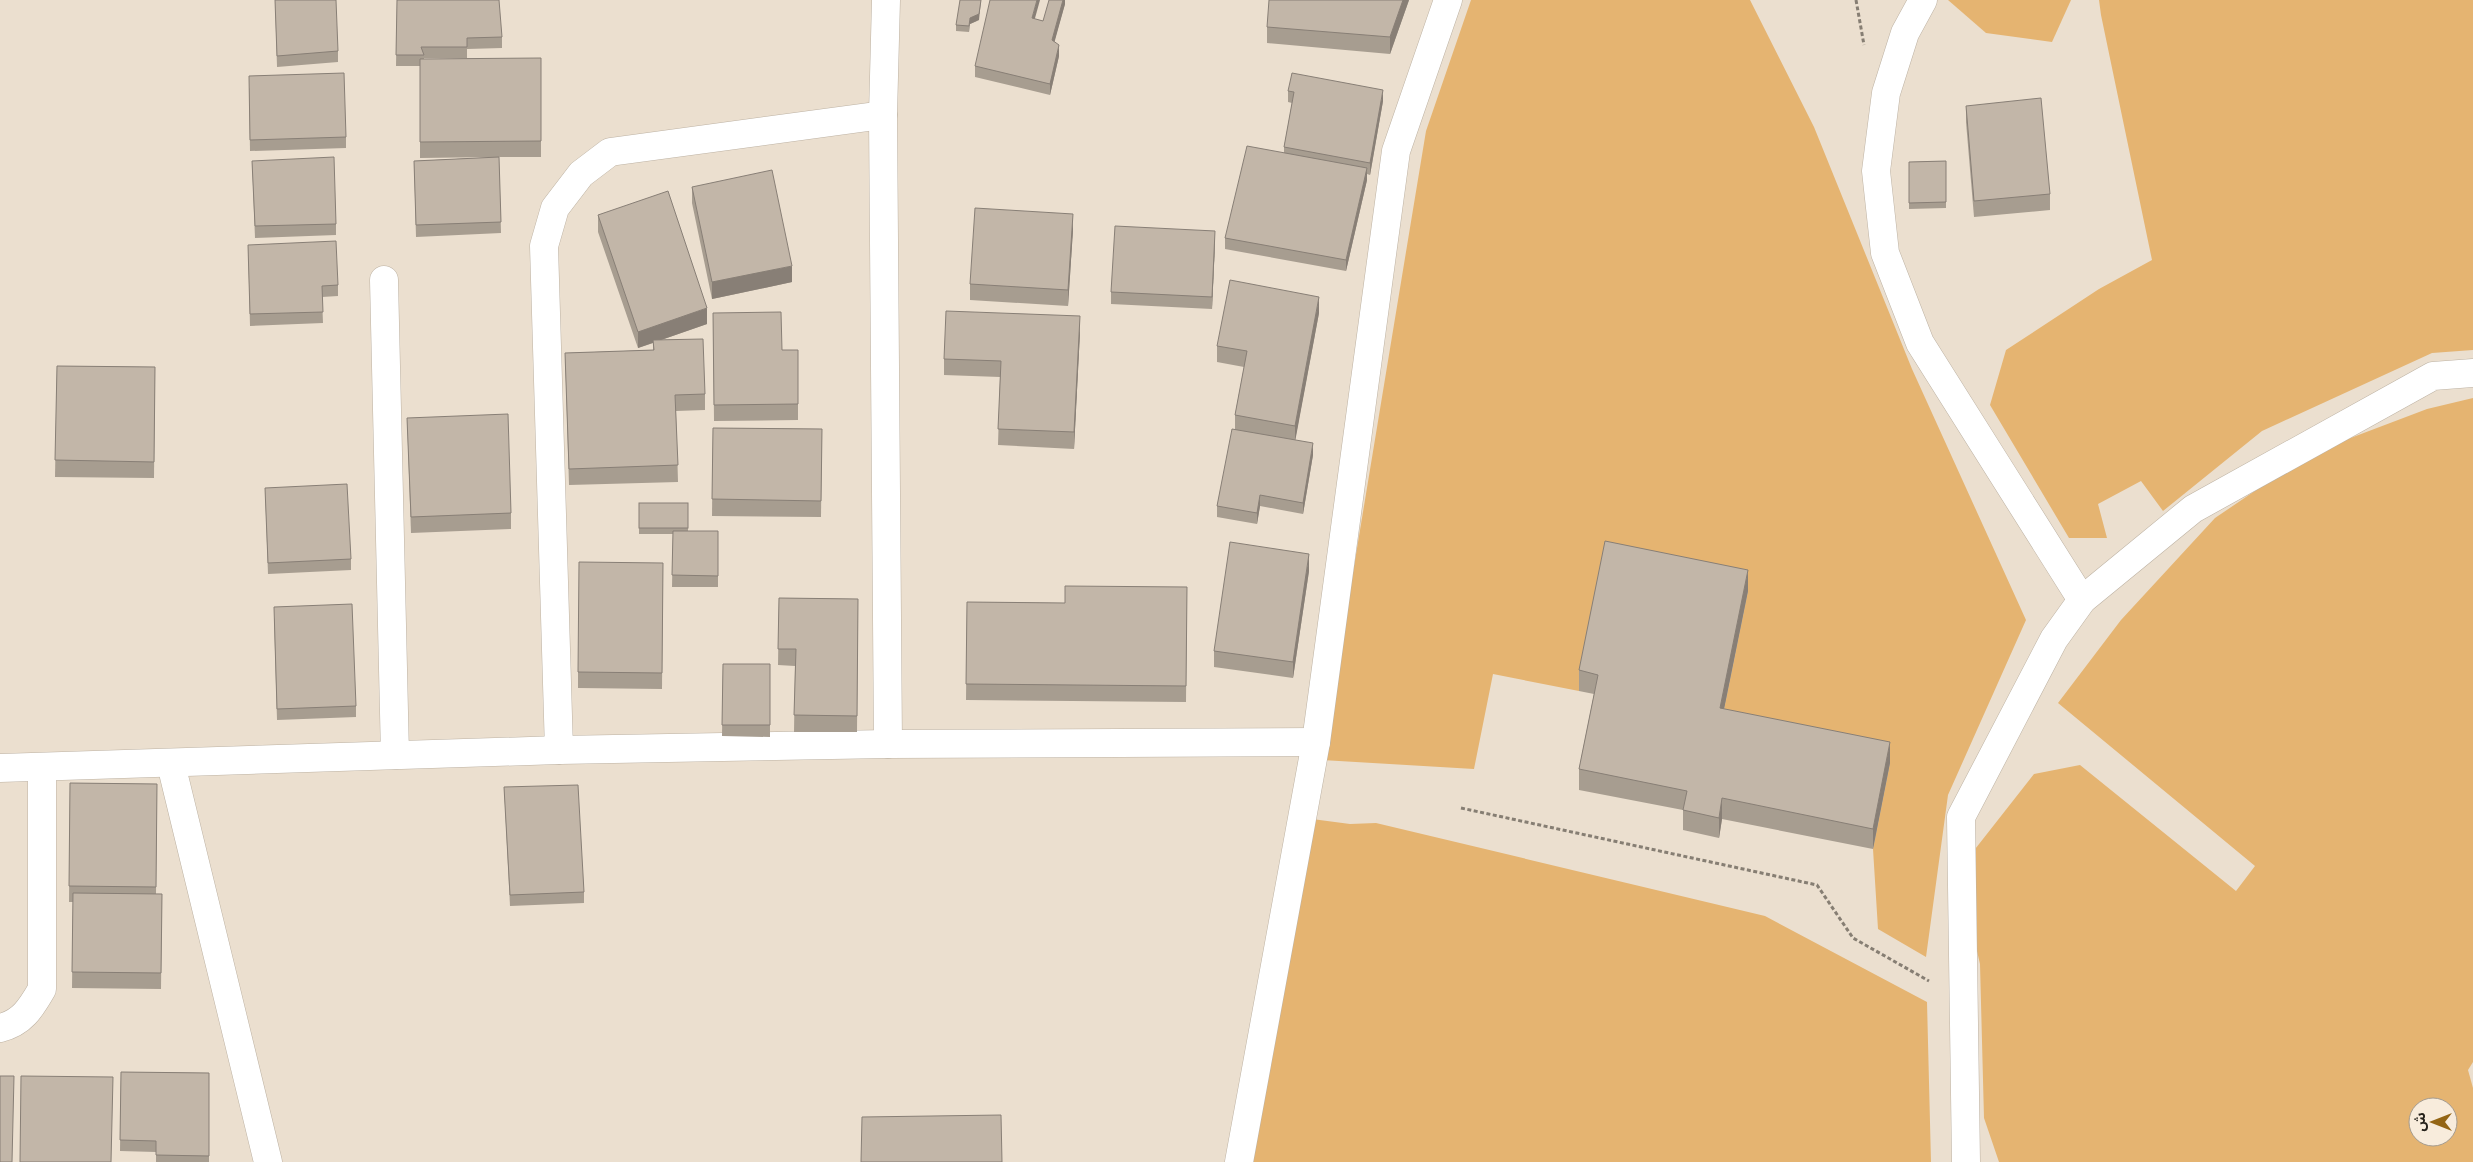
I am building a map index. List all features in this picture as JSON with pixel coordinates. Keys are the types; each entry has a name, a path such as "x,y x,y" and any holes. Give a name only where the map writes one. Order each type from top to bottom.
{"street":[{"path":"886,0 883,115 888,744"},
{"path":"1239,1162 1316,742 1396,152 1448,0"},
{"path":"1923,0 1905,33 1886,93 1876,171 1885,252 1920,343 2082,600"},
{"path":"559,750 544,246 555,208 581,174 610,152 883,115"},
{"path":"384,280 395,755"},
{"path":"1966,1162 1961,817 2054,639 2082,600 2193,509 2433,376 2473,373"},
{"path":"0,768 171,764 559,750 888,744 1316,742"},
{"path":"171,764 268,1162"},
{"path":"0,1028 12,1026 30,1011 42,989 42,768"}],"path":[{"path":"1461,808 1817,885 1853,938 1964,1001"}],"shaded area":[{"path":"1471,0 1750,0 1814,127 1912,369 2026,620 1948,795 1926,957 1878,929 1873,849 1890,763 1720,729 1748,591 1579,691 1493,674 1474,769 1322,760 1426,131"},
{"path":"1948,0 2071,0 2052,42 1986,33"},
{"path":"2099,0 2473,0 2473,350 2432,353 2262,431 2163,511 2141,481 2098,504 2107,538 2069,538 1990,405 2006,350 2099,289 2152,260"},
{"path":"2473,398 2473,1062 2468,1070 2473,1088 2473,1162 1999,1162 1984,1118 1980,964 1974,938 1972,853 2034,774 2080,765 2236,891 2255,866 2058,703 2121,620 2215,518 2311,453 2427,409"},
{"path":"1312,819 1350,824 1376,823 1765,916 1927,1002 1931,1162 1249,1162"}],"building":[{"path":"275,0 336,0 338,51 277,56"},
{"path":"397,0 499,0 502,37 467,38 467,47 421,47 424,55 396,55"},
{"path":"960,0 981,0 979,14 970,18 969,26 956,25"},
{"path":"990,0 1037,0 1032,18 1043,21 1049,0 1063,0 1052,40 1059,45 1050,84 975,66"},
{"path":"1269,0 1403,0 1390,37 1267,27"},
{"path":"541,58 541,141 420,142 420,59"},
{"path":"344,73 346,137 250,140 249,76"},
{"path":"1292,73 1383,90 1370,163 1284,147 1294,92 1288,91"},
{"path":"2041,98 2050,194 1974,201 1966,106"},
{"path":"1247,146 1367,168 1346,260 1225,238"},
{"path":"334,157 336,224 255,226 252,161"},
{"path":"499,157 501,222 416,225 414,161"},
{"path":"1946,161 1946,202 1909,203 1909,162"},
{"path":"772,170 792,266 712,282 692,187"},
{"path":"668,191 707,308 638,332 598,215"},
{"path":"975,208 1073,214 1068,290 970,284"},
{"path":"1115,226 1215,231 1212,297 1111,292"},
{"path":"336,241 338,285 322,286 323,312 250,314 248,245"},
{"path":"1230,280 1319,297 1295,426 1235,415 1247,351 1217,346"},
{"path":"946,311 1080,316 1074,432 998,429 1001,361 944,359"},
{"path":"781,312 782,350 798,350 798,404 714,405 713,313"},
{"path":"703,339 705,394 675,395 678,465 569,469 565,353 654,350 653,340"},
{"path":"57,366 155,367 154,462 55,460"},
{"path":"508,414 511,513 411,517 407,418"},
{"path":"713,428 822,429 821,501 712,499"},
{"path":"1232,429 1313,443 1303,503 1260,495 1257,513 1217,506"},
{"path":"347,484 351,559 268,563 265,488"},
{"path":"639,503 688,503 688,528 639,528"},
{"path":"673,531 718,531 718,576 672,575"},
{"path":"1605,541 1748,570 1720,708 1890,742 1873,829 1722,798 1719,818 1683,810 1687,791 1579,769 1598,675 1579,670"},
{"path":"1230,542 1309,554 1293,662 1214,651"},
{"path":"579,562 663,563 662,673 578,672"},
{"path":"1065,586 1187,587 1186,686 966,684 967,602 1065,603"},
{"path":"779,598 858,599 857,716 794,715 796,649 778,649"},
{"path":"352,604 356,706 277,709 274,607"},
{"path":"723,664 770,664 770,725 722,725"},
{"path":"70,783 157,784 156,887 69,886"},
{"path":"578,785 584,892 510,895 504,787"},
{"path":"73,893 162,894 161,973 72,972"},
{"path":"121,1072 209,1073 209,1156 156,1155 156,1141 120,1140"},
{"path":"0,1076 14,1076 12,1162 0,1162"},
{"path":"21,1076 113,1077 111,1162 20,1162"},
{"path":"1001,1115 1002,1162 861,1162 862,1117"}]}
